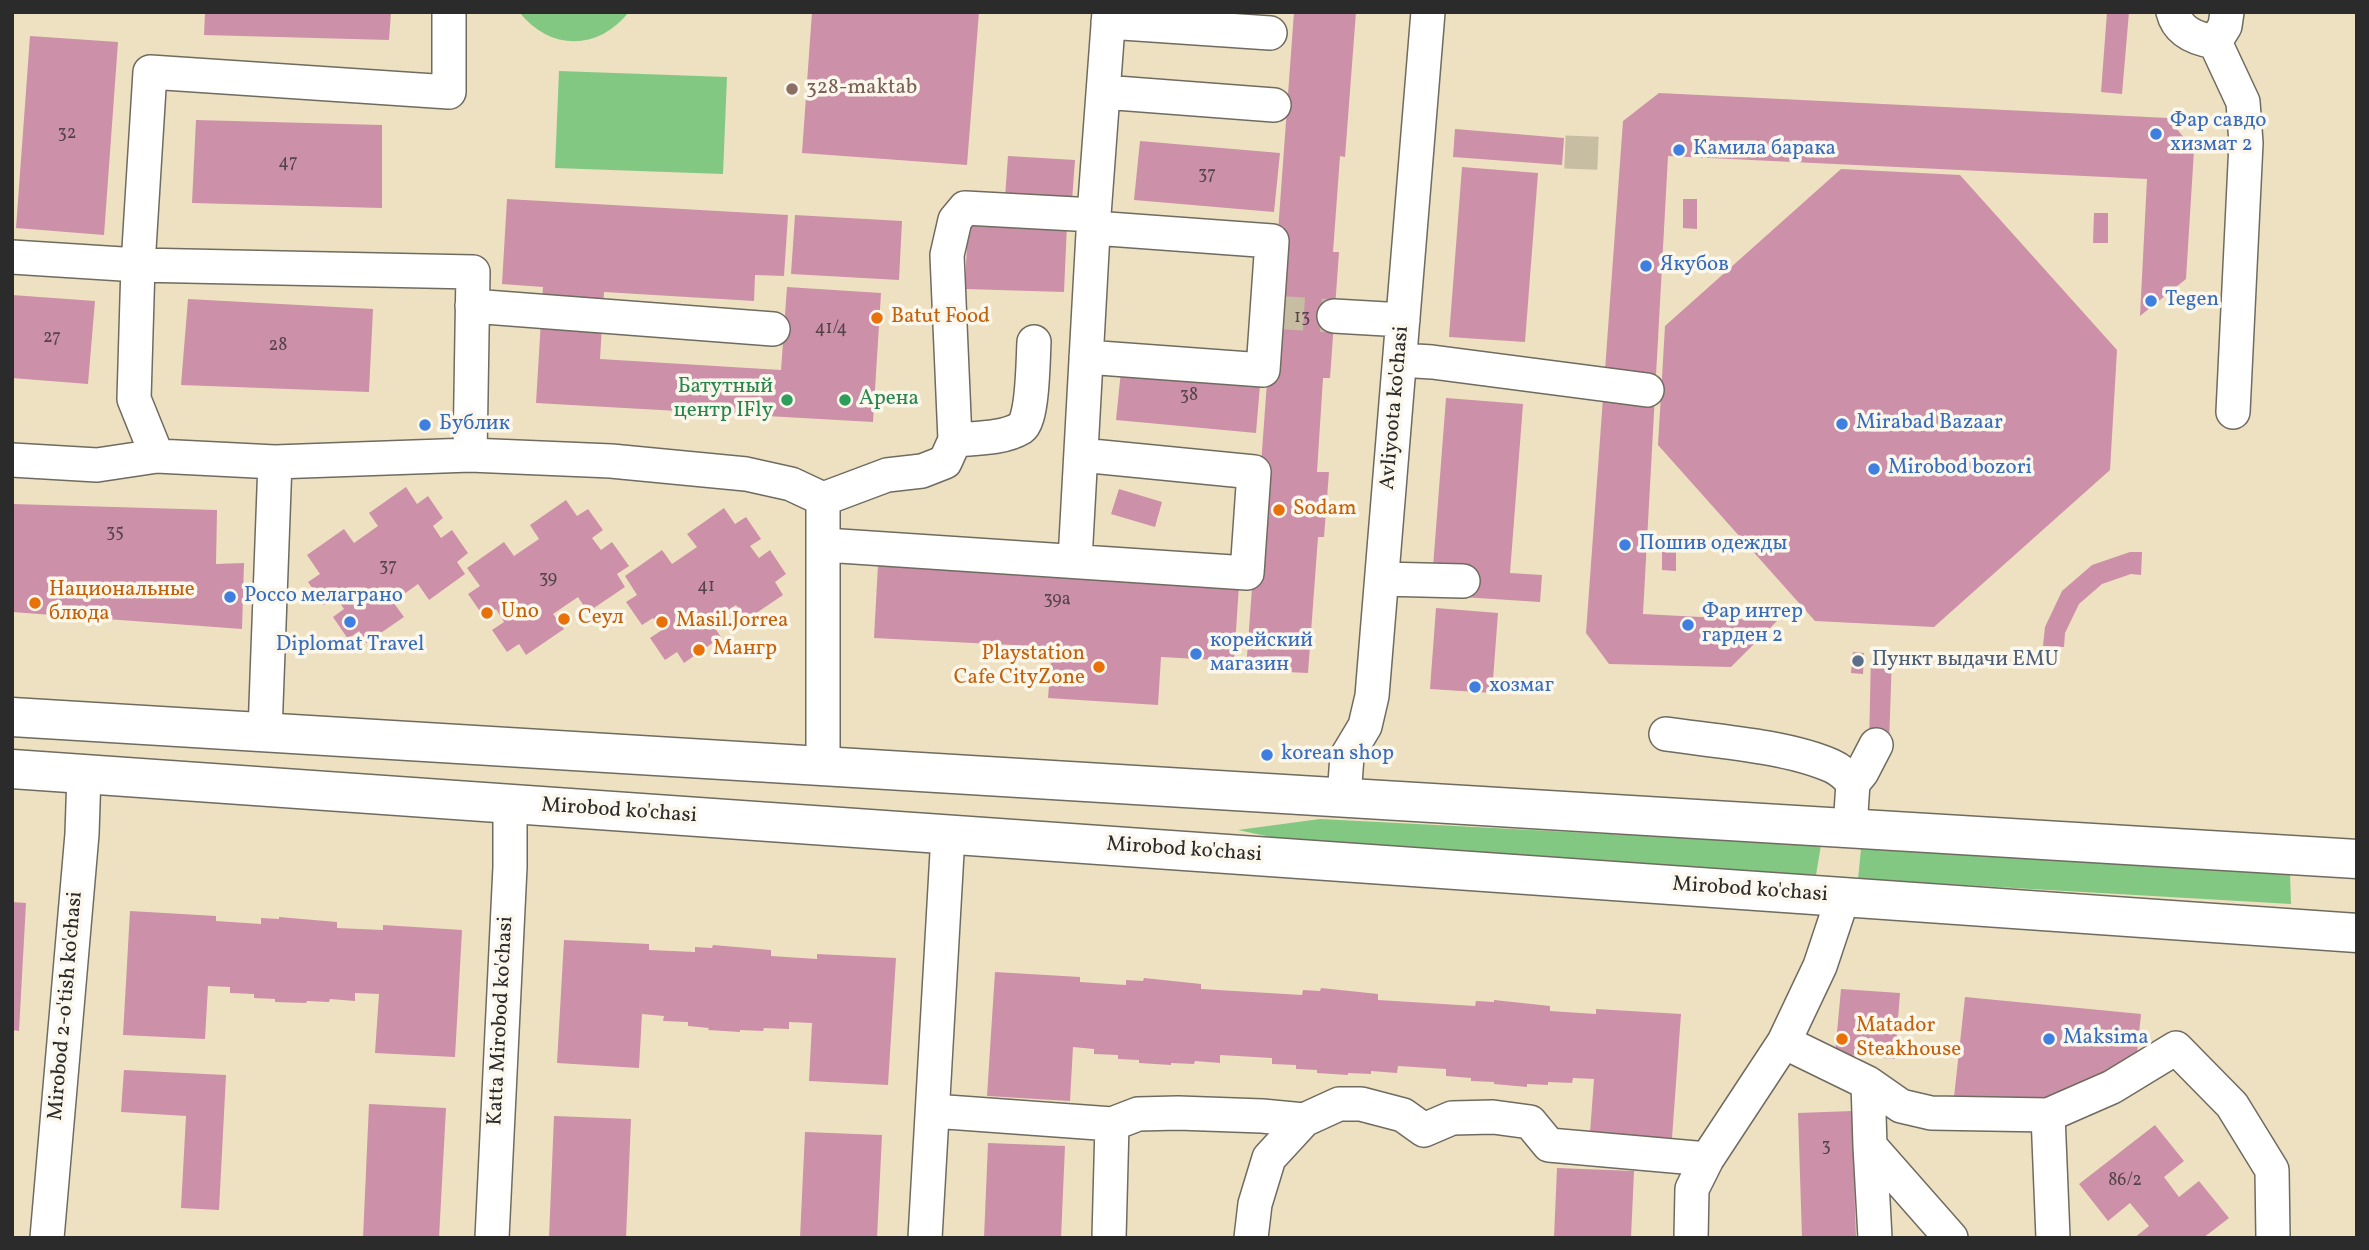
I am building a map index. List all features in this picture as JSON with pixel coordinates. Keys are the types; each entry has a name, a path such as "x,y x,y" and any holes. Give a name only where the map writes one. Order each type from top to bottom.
{"main road":[{"path":"12,717 2357,859"},
{"name":"Mirobod ko'chasi","path":"12,769 2357,933"},
{"path":"1041,841 1055,829 1061,812 1058,794 1047,779"}],"street":[{"path":"157,456 134,399 138,265 150,72 449,92 449,12"},
{"name":"Avliyoota ko'chasi","path":"1344,797 1347,756 1365,726 1372,696 1428,12"},
{"path":"2173,12 2175,21 2183,31 2205,41 2221,27 2243,102 2246,143 2233,412"},
{"path":"1075,561 1102,92 1109,17 1270,33"},
{"path":"1102,92 1274,105"},
{"path":"12,460 97,465 157,456 275,461 470,455 611,461 746,474 791,484 823,499 887,475 922,471 945,462 955,440 947,255 955,220 965,208 1272,241 1263,370 1086,357"},
{"path":"12,257 138,265 473,272 470,455"},
{"path":"472,306 773,329"},
{"path":"1334,316 1403,320"},
{"path":"955,440 1008,433 1023,427 1028,420 1034,342"},
{"path":"1400,360 1647,390"},
{"path":"825,545 1247,573 1254,472 1081,456"},
{"path":"265,732 275,461"},
{"path":"823,499 823,766"},
{"path":"1382,579 1463,581"},
{"path":"1666,734 1795,755 1832,766 1844,773 1853,783"},
{"path":"1850,828 1853,783 1876,745"},
{"name":"Mirobod 2-o'tish ko'chasi","path":"47,1238 82,834 84,774"},
{"name":"Katta Mirobod ko'chasi","path":"492,1238 510,867 510,804"},
{"path":"925,1238 948,835"},
{"path":"1691,1238 1692,1189 1707,1159 1784,1042 1821,966 1843,897"},
{"path":"1784,1042 1868,1083 1901,1106 1931,1113 2048,1115 2112,1087 2176,1048 2232,1105 2272,1170 2273,1238"},
{"path":"1868,1083 1875,1238"},
{"path":"1251,1238 1255,1204 1269,1158 1304,1121 1339,1104 1361,1104 1403,1115 1424,1130 1452,1118 1493,1117 1530,1122 1549,1145 1707,1159"},
{"path":"933,1111 1112,1124 1138,1114 1178,1113 1262,1116 1304,1121"},
{"path":"2048,1115 2053,1238"},
{"path":"1109,1238 1112,1124"},
{"path":"1870,1146 1951,1238"}],"green space":[{"path":"519,12 629,12 617,25 603,34 574,41 545,34 531,25"},
{"path":"559,71 727,77 723,174 555,168"},
{"path":"1320,819 1821,845 1816,875 1318,847 1238,830"},
{"path":"1861,849 2290,873 2291,904 1858,879"}],"building":[{"path":"205,12 391,12 389,40 204,35"},
{"path":"812,12 979,12 967,165 802,153"},
{"path":"1294,12 1356,12 1345,157 1340,156 1333,252 1339,252 1330,378 1323,378 1317,472 1329,472 1324,537 1318,537 1308,673 1246,670"},
{"path":"2107,12 2129,12 2122,94 2101,92"},
{"path":"30,36 118,42 104,235 16,228"},
{"path":"1659,93 2168,118 2194,150 2186,279 2140,316 2147,179 1668,156 1643,614 1777,621 1731,667 1609,664 1586,633 1623,121"},
{"path":"196,120 382,125 382,208 192,203"},
{"path":"1455,129 1564,138 1562,165 1453,157"},
{"path":"1140,141 1280,153 1274,212 1134,200"},
{"path":"1008,156 1075,160 1072,201 1005,197"},
{"path":"1462,167 1538,173 1525,342 1449,337"},
{"path":"1841,169 1960,175 2117,350 2110,470 1934,627 1815,621 1658,445 1665,326"},
{"path":"507,199 788,215 784,276 755,275 754,301 604,292 600,359 781,370 787,287 881,293 873,422 536,403 543,287 502,284"},
{"path":"1683,199 1697,199 1697,229 1683,228"},
{"path":"2094,213 2108,213 2108,243 2093,243"},
{"path":"795,215 902,221 899,280 791,274"},
{"path":"968,221 1067,224 1064,292 965,289"},
{"path":"12,295 95,301 88,384 12,378"},
{"path":"188,299 373,309 369,392 181,385"},
{"path":"1122,361 1261,373 1256,433 1116,420"},
{"path":"1446,398 1523,404 1510,573 1542,575 1540,602 1462,597 1433,567"},
{"path":"406,487 417,504 428,496 443,518 433,526 441,538 452,530 468,553 457,562 465,574 429,600 418,584 393,602 404,617 366,643 359,631 348,639 333,617 344,609 336,597 324,605 308,582 320,574 307,555 344,529 354,543 378,526 369,513"},
{"path":"1119,489 1162,502 1155,527 1111,514"},
{"path":"566,500 577,516 588,509 603,530 592,538 601,550 612,542 629,566 617,574 625,587 588,612 578,597 553,614 564,629 526,655 519,644 507,652 492,630 504,622 496,609 484,617 468,594 480,586 467,568 504,542 514,556 539,539 530,525"},
{"path":"12,504 217,510 216,564 244,563 242,629 12,612"},
{"path":"724,508 735,524 746,517 761,539 750,546 759,558 770,550 786,574 775,582 783,595 746,620 736,605 711,622 721,637 684,663 677,652 665,660 650,638 662,630 653,618 642,625 626,602 637,595 625,576 662,550 672,564 697,547 687,534"},
{"path":"1662,541 1676,541 1676,571 1662,570"},
{"path":"2130,552 2142,552 2141,575 2131,574 2102,584 2079,604 2065,633 2064,647 2043,646 2045,627 2062,591 2092,565"},
{"path":"878,565 1239,585 1234,661 1161,657 1158,705 1048,698 1052,647 874,638"},
{"path":"1436,608 1498,613 1492,693 1430,689"},
{"path":"1853,652 1864,653 1863,674 1851,673"},
{"path":"1871,654 1892,655 1889,745 1869,745"},
{"path":"12,902 26,903 19,1031 12,1030"},
{"path":"130,911 216,916 216,921 261,924 261,918 279,917 337,922 337,928 383,930 383,925 462,930 455,1057 375,1053 379,994 355,993 355,1001 330,999 329,1002 275,1002 275,999 254,998 254,994 230,993 230,987 208,986 205,1039 123,1035"},
{"path":"564,940 649,944 649,950 695,952 695,947 712,948 713,945 771,950 771,956 817,959 817,954 896,958 888,1085 809,1081 812,1023 789,1022 789,1029 764,1028 763,1031 740,1032 708,1030 709,1028 688,1026 688,1022 663,1021 664,1016 642,1014 639,1068 557,1063"},
{"path":"995,972 1080,977 1080,982 1126,985 1126,980 1143,981 1144,978 1201,984 1201,989 1302,995 1303,990 1320,991 1321,988 1378,994 1378,1000 1475,1006 1476,1001 1494,1000 1550,1006 1550,1011 1596,1014 1596,1009 1681,1014 1672,1138 1590,1133 1594,1079 1573,1078 1572,1083 1548,1082 1548,1085 1527,1084 1527,1087 1446,1076 1446,1069 1398,1066 1397,1073 1317,1073 1317,1070 1296,1069 1296,1065 1272,1064 1272,1058 1220,1055 1220,1063 1195,1061 1194,1064 1171,1065 1139,1063 1139,1060 1118,1059 1118,1055 1094,1054 1094,1049 1073,1047 1070,1101 987,1096"},
{"path":"1841,989 1900,993 1895,1059 1835,1054"},
{"name":"Maksima","path":"1965,997 2141,1014 2136,1063 2082,1109 1954,1097"},
{"path":"124,1070 226,1075 219,1210 181,1208 186,1116 121,1112"},
{"path":"369,1104 446,1108 439,1238 363,1238"},
{"path":"1852,1111 1856,1238 1802,1238 1798,1113"},
{"path":"554,1116 631,1119 626,1238 549,1238"},
{"path":"2155,1125 2184,1161 2164,1177 2179,1197 2199,1181 2229,1218 2203,1238 2134,1238 2149,1226 2130,1203 2108,1221 2079,1184"},
{"path":"805,1132 882,1135 877,1238 800,1238"},
{"path":"988,1143 1065,1146 1061,1238 984,1238"},
{"path":"1557,1168 1634,1171 1631,1238 1554,1238"}],"tunnel":[{"path":"1565,152 1615,154"},
{"path":"1271,312 1334,316"}],"place":[{"name":"328-maktab","path":"792,89"},
{"name":"Фар савдо хизмат 2","path":"2156,134"},
{"name":"Камила барака","path":"1679,150"},
{"name":"Якубов","path":"1646,266"},
{"name":"Tegen","path":"2151,301"},
{"name":"Batut Food","path":"877,318"},
{"name":"Батутный центр IFly","path":"787,400"},
{"name":"Арена","path":"845,400"},
{"name":"Mirabad Bazaar","path":"1842,424"},
{"name":"Бублик","path":"425,425"},
{"name":"Mirobod bozori","path":"1874,469"},
{"name":"Sodam","path":"1279,510"},
{"name":"Пошив одежды","path":"1625,545"},
{"name":"Россо мелаграно","path":"230,597"},
{"name":"Национальные блюда","path":"35,603"},
{"name":"Uno","path":"487,613"},
{"name":"Сеул","path":"564,619"},
{"name":"Diplomat Travel","path":"350,622"},
{"name":"Masil.Jorrea","path":"662,622"},
{"name":"Фар интер гарден 2","path":"1688,625"},
{"name":"Мангр","path":"699,650"},
{"name":"корейский магазин","path":"1196,654"},
{"name":"Пункт выдачи EMU","path":"1858,661"},
{"name":"Playstation Cafe CityZone","path":"1099,667"},
{"name":"хозмаг","path":"1475,687"},
{"name":"korean shop","path":"1267,755"},
{"name":"Matador Steakhouse","path":"1842,1039"},
{"name":"Maksima","path":"2049,1039"}]}
